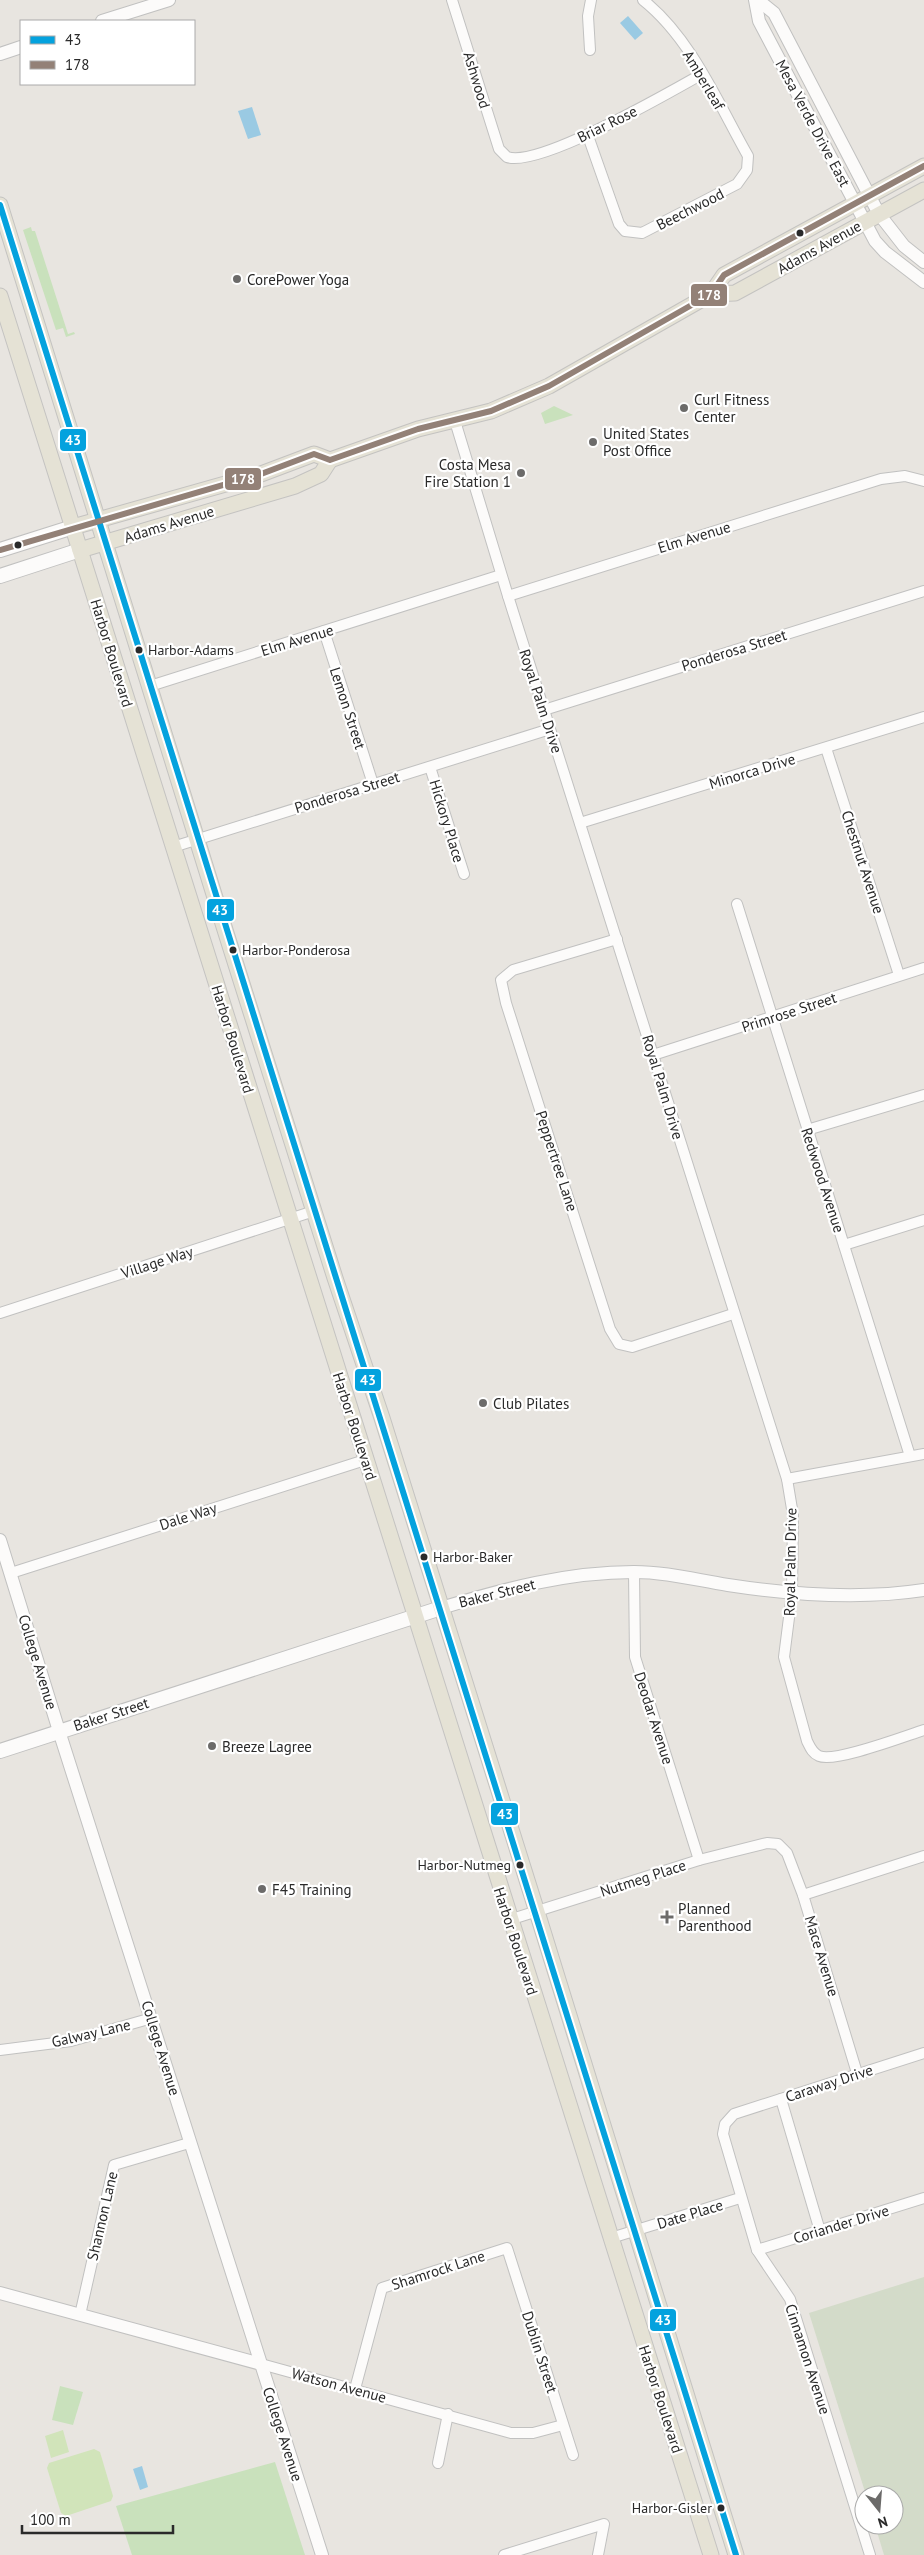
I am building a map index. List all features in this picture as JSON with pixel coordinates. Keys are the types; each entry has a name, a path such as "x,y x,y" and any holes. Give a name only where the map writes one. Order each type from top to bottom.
{"main road":[{"name":"Adams Avenue","path":"0,576 80,550 295,486 321,474 330,460 396,436 491,411 549,386 711,294 724,275 856,205 924,166"},
{"name":"Adams Avenue","path":"711,294 735,293 924,190"},
{"name":"Harbor Boulevard","path":"0,205 197,840 314,1211 382,1418 537,1912 736,2555"},
{"path":"0,243 14,250"},
{"name":"Harbor Boulevard","path":"0,296 509,1920 711,2555"},
{"name":"Adams Avenue","path":"0,550 73,527 260,474 314,454 330,460"},
{"name":"Baker Street","path":"0,1750 441,1608"},
{"path":"685,2475 709,2466"}],"street":[{"path":"105,20 169,0"},
{"name":"Ashwood","path":"452,0 499,149 507,156"},
{"path":"590,50 588,16 591,0"},
{"name":"Amberleaf","path":"643,0 659,13 702,74 748,156 748,170"},
{"name":"Mesa Verde Drive East","path":"756,0 774,13 879,214 904,246 924,262"},
{"name":"Mesa Verde Drive East","path":"756,0 759,21 864,222 885,252 924,282"},
{"path":"0,54 20,47"},
{"name":"Briar Rose","path":"507,156 523,157 588,136 702,74"},
{"name":"Beechwood","path":"588,136 619,224 625,231 642,233 737,184 748,170"},
{"name":"Royal Palm Drive","path":"455,421 501,576 617,939 733,1314 787,1479 793,1515 792,1594 784,1658 807,1741 812,1751 820,1757 844,1755 924,1730"},
{"name":"Elm Avenue","path":"508,596 881,479 905,476 924,481"},
{"name":"Elm Avenue","path":"150,686 501,576"},
{"name":"Ponderosa Street","path":"544,710 924,591"},
{"name":"Lemon Street","path":"324,631 373,784"},
{"name":"Minorca Drive","path":"580,823 924,717"},
{"name":"Ponderosa Street","path":"173,847 550,729"},
{"name":"Chestnut Avenue","path":"826,748 899,975"},
{"name":"Hickory Place","path":"430,767 464,874"},
{"name":"Redwood Avenue","path":"737,904 771,1018 910,1456"},
{"name":"Peppertree Lane","path":"617,939 513,970 501,980 506,1003 610,1329 619,1344 632,1347 733,1314"},
{"name":"Primrose Street","path":"653,1055 924,968"},
{"path":"807,1130 924,1095"},
{"name":"Village Way","path":"0,1313 314,1211"},
{"path":"844,1245 924,1220"},
{"path":"787,1479 924,1454"},
{"name":"Dale Way","path":"11,1573 365,1460"},
{"name":"College Avenue","path":"0,1540 59,1731 322,2555"},
{"name":"Baker Street","path":"441,1608 507,1588 568,1577 634,1572 672,1575 792,1594 891,1595 924,1590"},
{"name":"Deodar Avenue","path":"634,1572 635,1657 699,1860"},
{"name":"Nutmeg Place","path":"509,1920 699,1860 767,1843 778,1844"},
{"name":"Mace Avenue","path":"778,1844 787,1853 803,1895 858,2073"},
{"path":"803,1895 924,1856"},
{"name":"Galway Lane","path":"0,2050 71,2041 152,2018"},
{"name":"Caraway Drive","path":"734,2114 924,2053"},
{"path":"781,2099 820,2231"},
{"name":"Cinnamon Avenue","path":"734,2114 725,2124 723,2134 740,2198 757,2250 790,2299 870,2555"},
{"name":"Shannon Lane","path":"80,2315 114,2165 190,2142"},
{"name":"Date Place","path":"610,2238 740,2198"},
{"name":"Coriander Drive","path":"757,2250 924,2198"},
{"name":"Shamrock Lane","path":"355,2389 382,2288 507,2248"},
{"name":"Dublin Street","path":"507,2248 573,2455"},
{"name":"Watson Avenue","path":"0,2293 448,2414 511,2433 533,2433 563,2425"},
{"path":"438,2463 448,2414"},
{"path":"504,2555 604,2524 598,2555"}],"green space":[{"path":"31,227 32,231 35,231 68,334 74,332 75,334 66,337 63,328 56,330 23,230"},
{"path":"554,406 573,415 545,424 541,413"},
{"path":"924,2277 924,2555 884,2555 878,2535 904,2535 904,2485 863,2485 809,2313"},
{"path":"60,2386 83,2392 73,2425 52,2420"},
{"path":"63,2430 69,2452 51,2458 45,2436"},
{"path":"94,2449 100,2452 113,2496 111,2501 66,2516 61,2513 47,2468 49,2463"},
{"path":"275,2462 305,2555 132,2555 116,2506"}],"water":[{"path":"628,16 643,33 635,40 620,23"},
{"path":"252,107 261,135 248,139 238,111"},
{"path":"142,2466 148,2487 140,2490 133,2469"}],"transit line":[{"name":"178","path":"0,550 261,474 314,454 330,460 418,429 491,411 549,386 711,294 724,275 924,166"},
{"name":"43","path":"0,205 736,2555"}],"place":[{"name":"CorePower Yoga","path":"237,279"},
{"name":"Curl Fitness Center","path":"684,408"},
{"name":"United States Post Office","path":"593,442"},
{"name":"Costa Mesa Fire Station 1","path":"521,473"},
{"name":"Harbor-Adams","path":"139,650"},
{"name":"Harbor-Ponderosa","path":"233,950"},
{"name":"Club Pilates","path":"483,1403"},
{"name":"Harbor-Baker","path":"424,1557"},
{"name":"Breeze Lagree","path":"212,1746"},
{"name":"Harbor-Nutmeg","path":"520,1865"},
{"name":"F45 Training","path":"262,1889"},
{"name":"Planned Parenthood","path":"667,1917"},
{"name":"Harbor-Gisler","path":"721,2508"}]}
